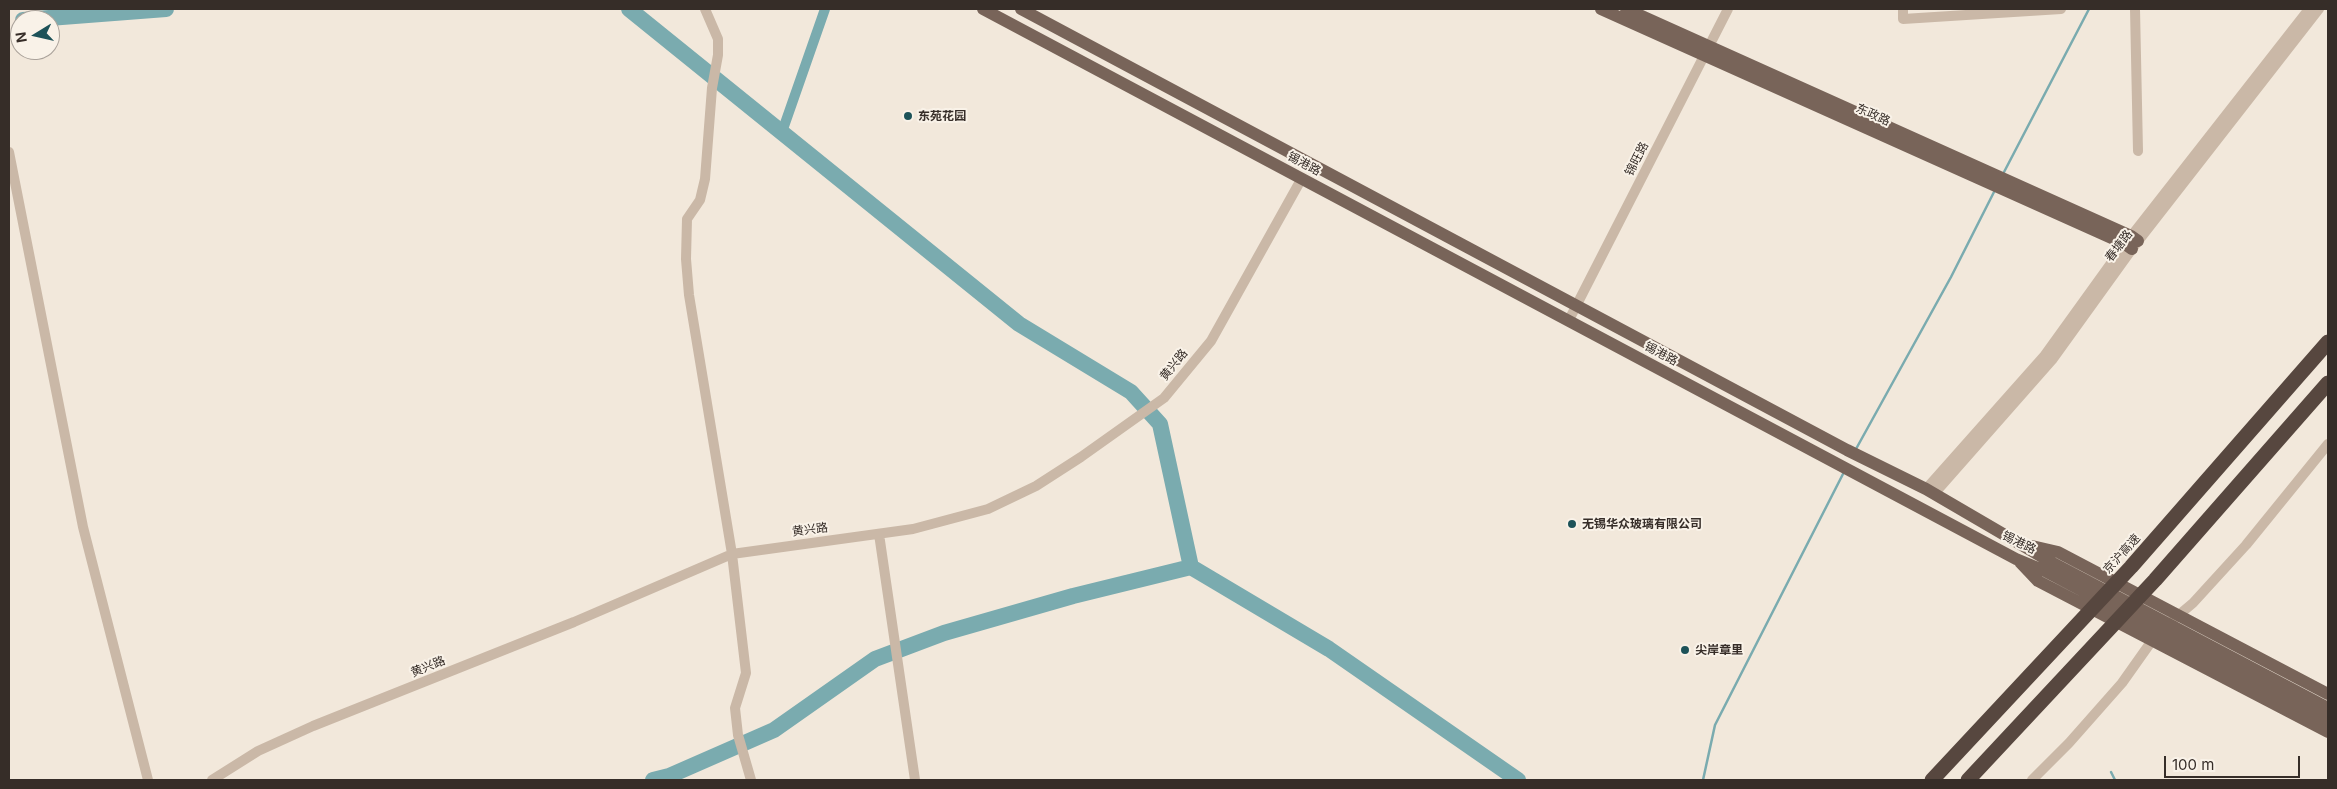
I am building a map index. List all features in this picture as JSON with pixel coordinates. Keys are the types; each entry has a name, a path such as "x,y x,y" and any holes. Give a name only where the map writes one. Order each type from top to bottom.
{"highway":[{"name":"京沪高速","path":"1932,780 2131,567 2328,342"},
{"path":"1968,780 2155,580 2328,383"}],"main road":[{"name":"锡港路","path":"983,9 2016,559 2038,581 2159,631 2328,708"},
{"name":"锡港路","path":"1021,9 1862,458 1930,492 2024,545 2159,631 2328,720"},
{"name":"东政路","path":"1601,9 1706,49"},
{"name":"东政路","path":"1626,9 1706,49 2131,242"},
{"path":"2024,545 2058,552 2328,694"},
{"path":"2159,631 2328,732"}],"street":[{"path":"705,9 718,39 718,55 712,88 705,178 700,200 687,218 686,259 732,554 746,673 735,708 738,735 751,780"},
{"name":"锦旺路","path":"1569,320 1728,9"},
{"path":"1903,9 1903,19 2061,9"},
{"path":"2135,9 2138,151"},
{"name":"春塘路","path":"1930,492 2052,360 2131,242 2309,9"},
{"name":"春塘路","path":"2131,242 2319,9"},
{"path":"9,152 83,527 148,780"},
{"name":"黄兴路","path":"212,780 258,751 314,726 574,622 732,554 913,529 988,509 1036,486 1164,398 1211,341 1302,178"},
{"path":"2032,780 2069,743 2122,683 2159,631 2193,603 2246,545 2328,444"},
{"path":"879,534 915,780"}],"waterway":[{"path":"60,17 166,9"},
{"path":"629,9 1019,324 1131,392 1160,424 1191,567 1329,649 1518,780"},
{"path":"782,132 825,9"},
{"path":"2003,174 2089,9"},
{"path":"1856,449 1951,277 1995,190"},
{"path":"1703,780 1715,725 1844,472"},
{"path":"653,780 669,776 774,730 875,659 944,633 1073,596 1191,567"},
{"path":"2111,772 2115,780"}],"place":[{"name":"东苑花园","path":"908,116"},
{"name":"无锡华众玻璃有限公司","path":"1572,524"},
{"name":"尖岸章里","path":"1685,650"}]}
